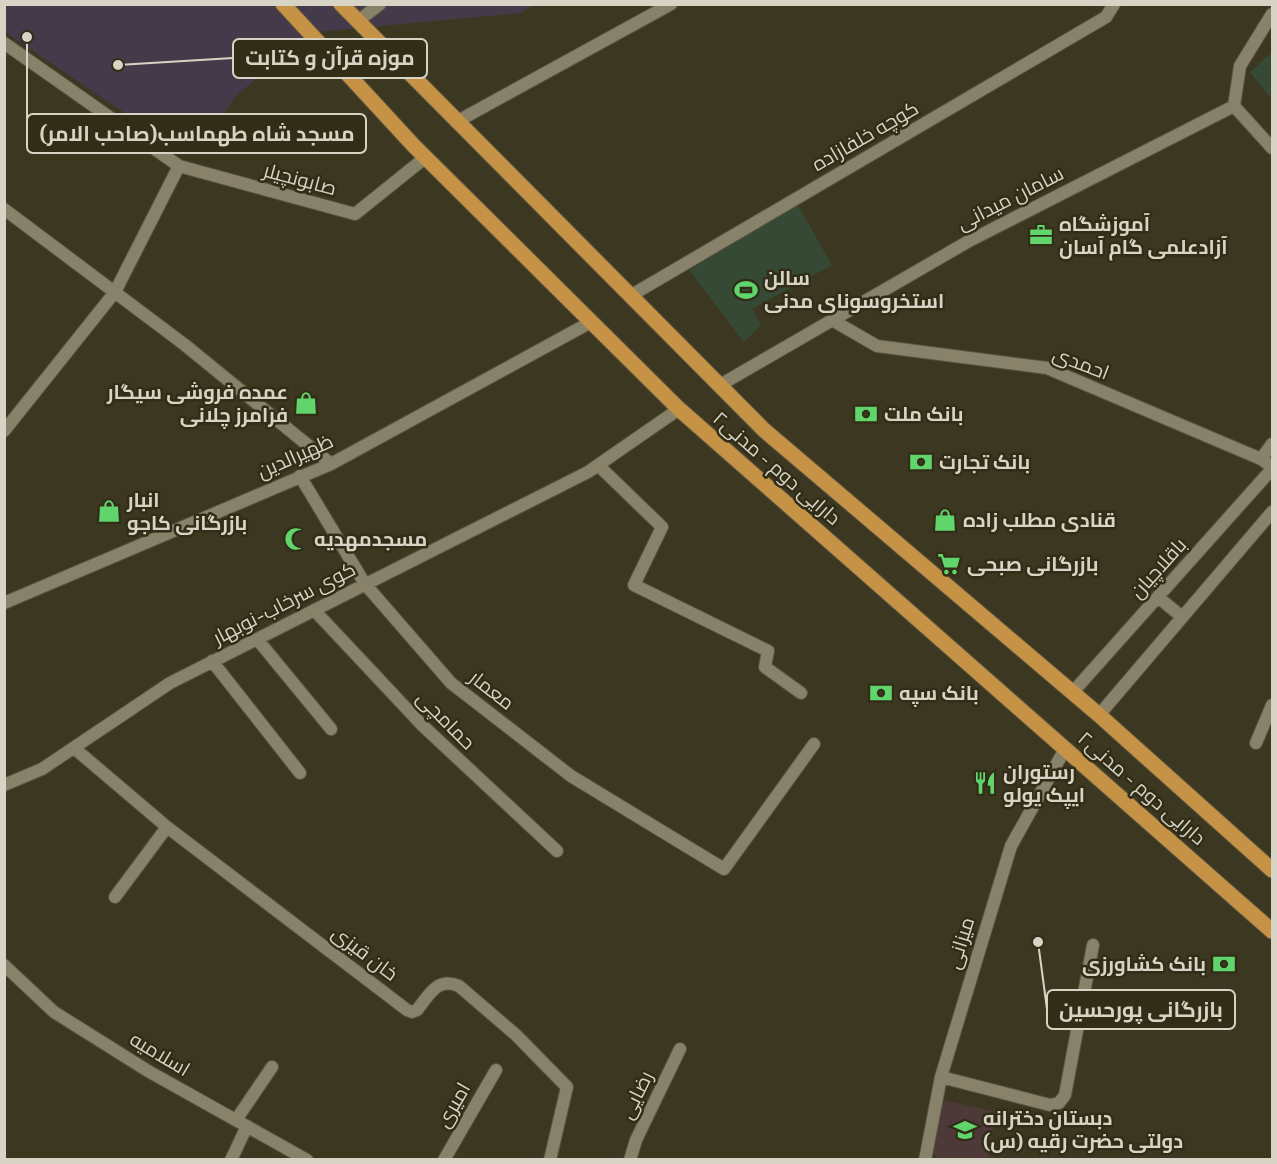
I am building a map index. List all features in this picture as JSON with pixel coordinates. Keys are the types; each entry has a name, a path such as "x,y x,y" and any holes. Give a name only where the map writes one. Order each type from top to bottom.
{"main road":[{"name":"دارایی دوم - مدنی۲","path":"283,4 426,157 678,409 1272,931"},
{"name":"دارایی دوم - مدنی۲","path":"341,4 764,430 1099,715 1272,870"}],"street":[{"path":"358,21 380,4"},
{"path":"456,122 671,4"},
{"name":"کوچه خلفازاده","path":"630,296 1106,17 1114,4"},
{"path":"1272,14 1240,66 1234,106 1272,148"},
{"name":"صابونچیلر","path":"4,43 179,166 355,214 426,157"},
{"name":"سامان میدانی","path":"720,385 969,241 1234,106"},
{"path":"4,431 115,292 179,166"},
{"path":"4,209 185,345 331,464"},
{"name":"احمدی","path":"832,320 877,346 1047,368 1261,459 1272,468"},
{"name":"ظهیرالدین","path":"4,603 331,464 591,322"},
{"name":"کوی سرخاب-نوبهار","path":"4,785 42,769 170,682 598,465 678,409"},
{"path":"1261,459 1272,444"},
{"path":"598,465 662,527 634,585 768,651 765,667 801,693"},
{"name":"باقلاچیان","path":"1072,693 1272,468"},
{"name":"معمار","path":"300,476 365,585 451,683 571,776 724,869 814,744"},
{"path":"1099,715 1272,512"},
{"path":"1158,597 1182,617"},
{"name":"حمامچی","path":"314,610 429,733 557,851"},
{"path":"257,639 331,729"},
{"path":"212,661 300,772"},
{"path":"1256,743 1272,705"},
{"name":"خان قیزی","path":"75,748 167,827 407,1010 417,1010 438,984 448,982 459,986 516,1035 567,1087 550,1160"},
{"name":"میزانی","path":"925,1160 941,1077 1011,846 1065,749"},
{"path":"115,897 167,827"},
{"path":"941,1077 1050,1105 1059,1103 1065,1095 1094,945"},
{"name":"اسلامیه","path":"4,965 54,1012 148,1071 307,1160"},
{"name":"رضایی","path":"630,1160 636,1140 680,1049"},
{"path":"231,1160 241,1123 272,1067"},
{"name":"امیری","path":"444,1160 496,1070"}],"shaded area":[{"path":"4,5 533,5 521,13 316,32 283,64 280,62 273,65 237,95 198,148 174,126 160,137 5,32"},
{"name":"دبستان دخترانه دولتی حضرت رقیه (س)","path":"944,1100 996,1112 988,1159 937,1159 932,1149"}],"green space":[{"path":"1272,52 1272,100 1250,72"},
{"name":"سالن استخروسونای مدنی","path":"797,204 832,265 752,309 761,325 744,342 689,270"}],"place":[{"name":"مسجد شاه طهماسب(صاحب الامر)","path":"27,37"},
{"name":"موزه قرآن و کتابت","path":"118,65"},
{"name":"آموزشگاه آزادعلمی گام آسان","path":"1041,235"},
{"name":"سالن استخروسونای مدنی","path":"746,290"},
{"name":"عمده فروشی سیگار فرامرز چلانی","path":"306,403"},
{"name":"بانک ملت","path":"866,414"},
{"name":"بانک تجارت","path":"921,462"},
{"name":"انبار بازرگانی کاجو","path":"109,511"},
{"name":"قنادی مطلب زاده","path":"945,520"},
{"name":"مسجدمهدیه","path":"296,539"},
{"name":"بازرگانی صبحی","path":"949,564"},
{"name":"بانک سپه","path":"881,693"},
{"name":"رستوران ایپک یولو","path":"985,783"},
{"name":"بازرگانی پورحسین","path":"1038,942"},
{"name":"بانک کشاورزی","path":"1224,964"},
{"name":"دبستان دخترانه دولتی حضرت رقیه (س)","path":"965,1130"}]}
